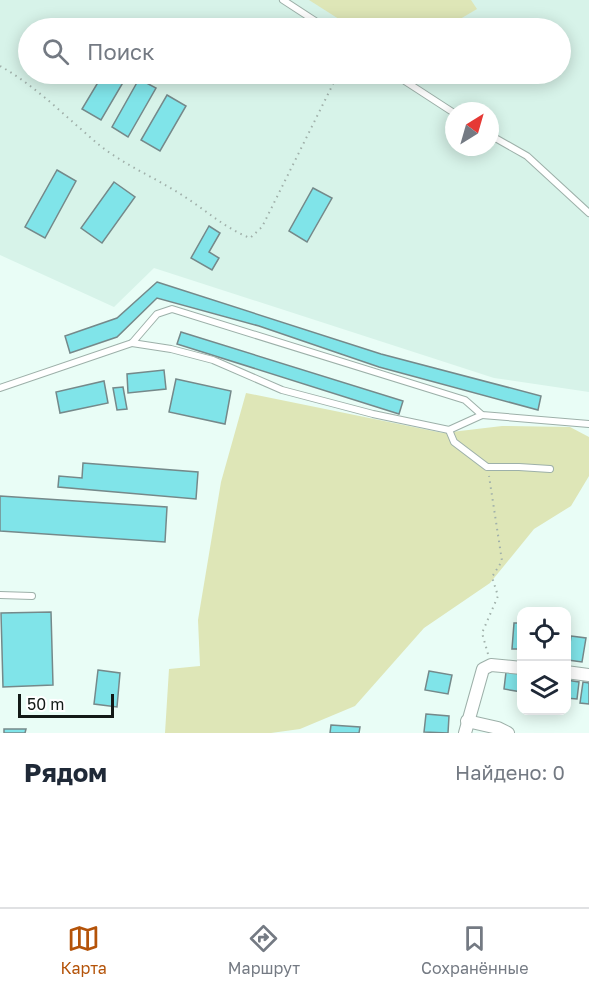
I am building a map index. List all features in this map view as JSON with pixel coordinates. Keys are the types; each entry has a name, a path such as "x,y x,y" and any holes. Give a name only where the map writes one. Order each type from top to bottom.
{"street":[{"path":"508,733 498,728 466,727 483,669 491,665 517,668"},
{"path":"571,673 589,675"}],"lane":[{"path":"283,0 311,18"},
{"path":"409,84 445,107"},
{"path":"499,140 527,156 589,213"},
{"path":"132,343 157,314 172,309 465,400 482,415"},
{"path":"0,388 132,343 171,349 213,360 282,390 373,414 449,430 482,415 589,424"},
{"path":"449,430 454,442 487,467 550,469"},
{"path":"0,595 32,596"}],"path":[{"path":"0,66 18,78"},
{"path":"26,84 118,158 187,198 233,231 250,238 262,227 333,84"},
{"path":"487,467 502,561 492,577 498,596 482,633 491,665"}],"shaded area":[{"path":"0,0 589,0 589,392 494,378 154,268 114,307 0,255"}],"green space":[{"path":"309,0 471,0 477,9 462,18 337,18"},
{"path":"246,393 443,433 502,426 570,427 589,437 589,476 571,506 534,529 490,583 424,628 355,706 300,729 271,733 165,733 169,669 200,666 198,620 221,482"}],"building":[{"path":"97,84 122,84 101,120 82,109"},
{"path":"136,84 148,84 156,88 128,137 112,127"},
{"path":"167,95 186,106 160,151 141,140"},
{"path":"57,170 76,181 45,238 25,227"},
{"path":"114,182 135,197 102,243 81,228"},
{"path":"313,188 332,198 307,242 289,231"},
{"path":"209,226 220,233 209,252 219,258 212,270 191,258"},
{"path":"157,282 381,354 541,396 538,410 379,367 259,326 157,298 117,337 70,353 65,336 117,318"},
{"path":"181,332 403,401 399,414 177,344"},
{"path":"164,370 166,389 128,393 127,374"},
{"path":"176,379 231,391 225,424 169,412"},
{"path":"104,381 108,403 60,413 56,392"},
{"path":"123,387 127,409 117,410 113,388"},
{"path":"83,463 198,472 196,499 58,487 59,476 82,478"},
{"path":"0,496 167,507 165,542 0,531"},
{"path":"51,612 53,685 3,687 1,613"},
{"path":"514,623 517,623 517,649 512,649"},
{"path":"571,636 586,638 582,662 571,660"},
{"path":"98,670 120,673 117,707 94,704"},
{"path":"429,671 452,675 448,694 425,690"},
{"path":"506,672 517,673 517,691 504,689"},
{"path":"571,681 579,682 577,699 571,698"},
{"path":"583,682 589,683 589,704 580,703"},
{"path":"426,714 449,716 448,733 424,732"},
{"path":"331,725 360,727 359,733 330,733"},
{"path":"4,729 26,729 25,733 4,733"}]}
